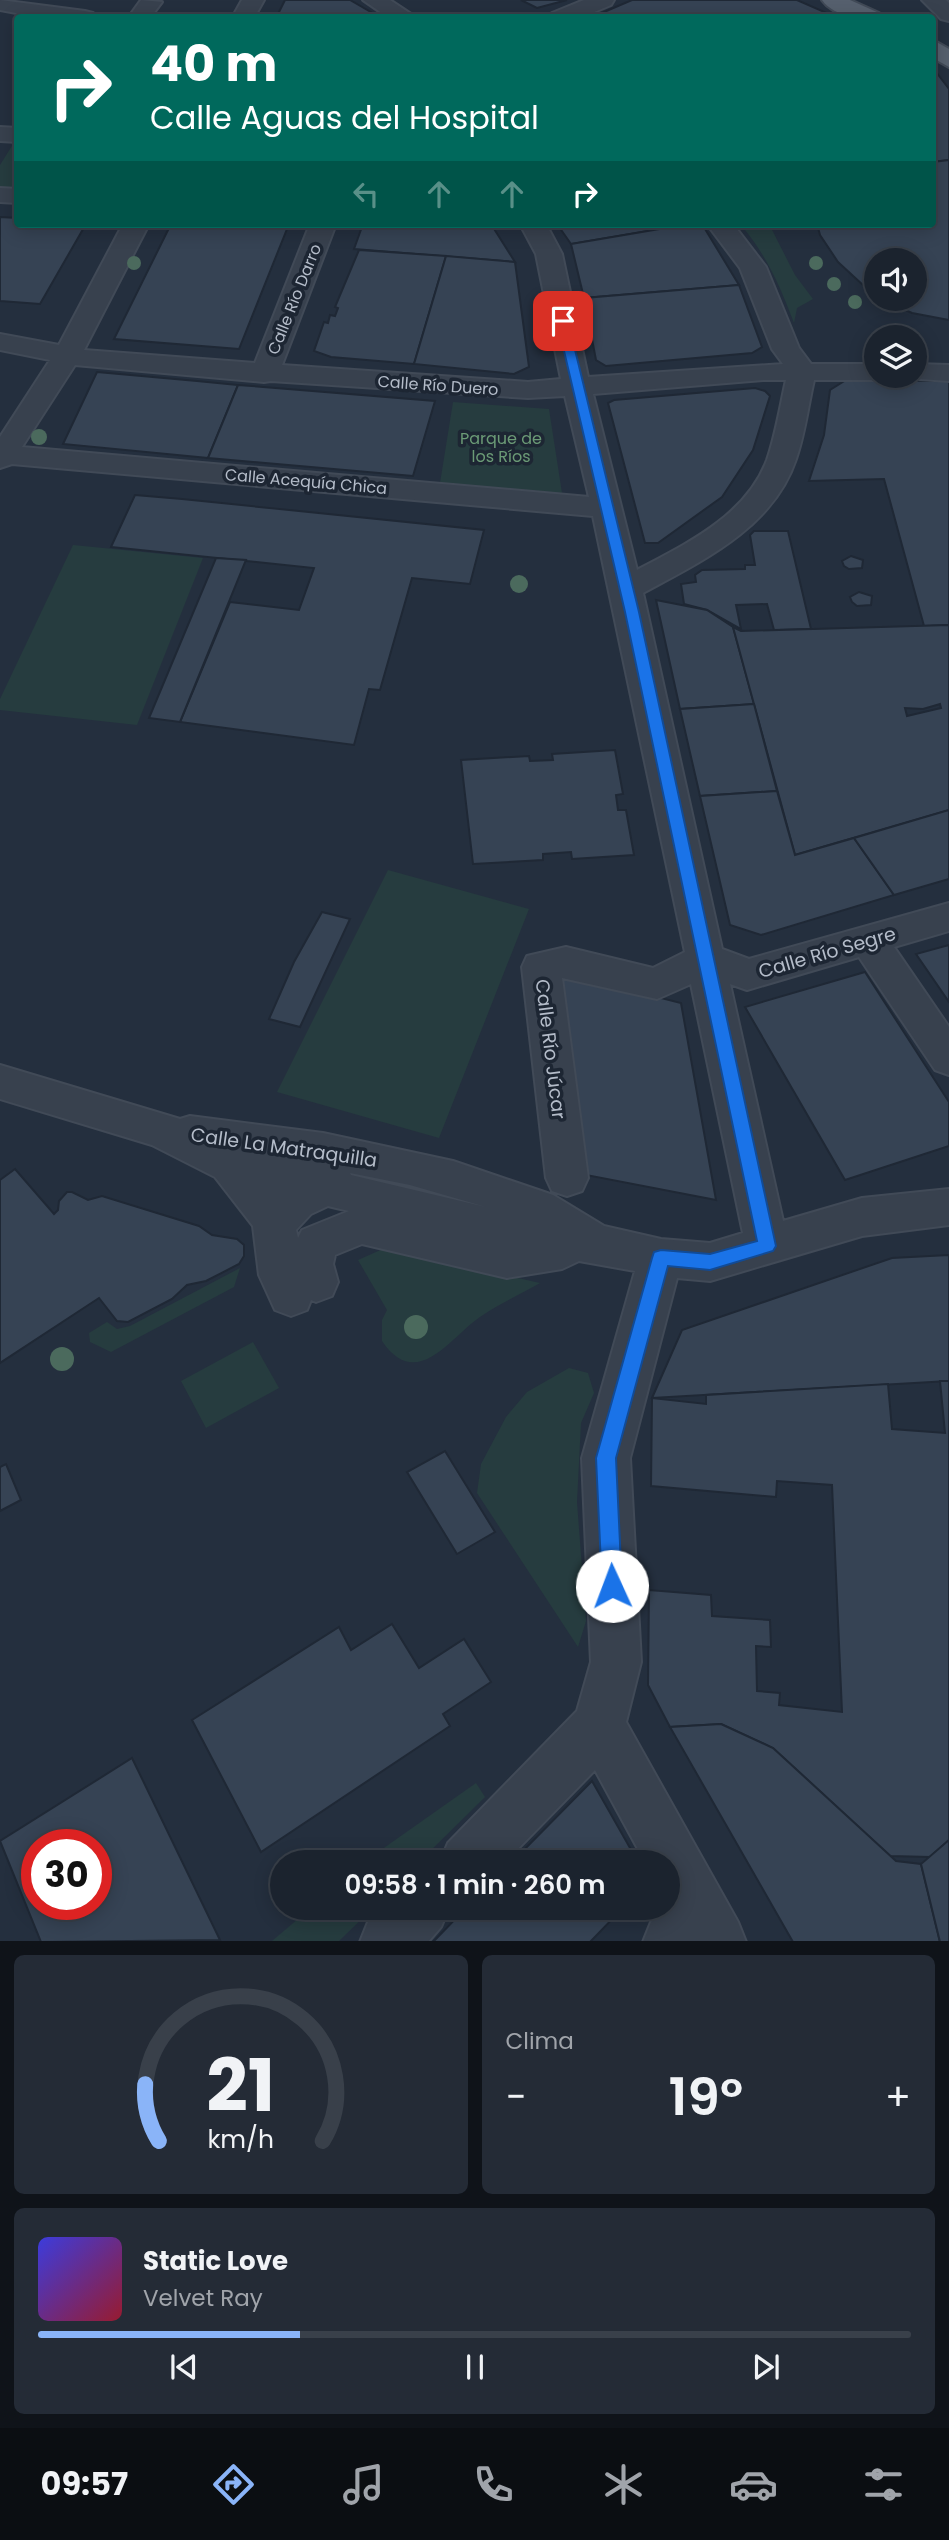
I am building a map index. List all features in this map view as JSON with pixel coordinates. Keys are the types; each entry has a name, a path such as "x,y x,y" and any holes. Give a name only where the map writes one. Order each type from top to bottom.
{"main road":[{"path":"833,0 865,12"}],"street":[{"path":"374,0 399,14"},
{"path":"570,14 603,0"},
{"path":"933,0 949,14"},
{"path":"3,8 52,14"},
{"path":"2,457 68,354 134,228"},
{"name":"Calle Río Darro","path":"264,374 321,228"},
{"path":"535,228 550,254 576,388 608,508 767,1246"},
{"path":"626,589 709,542 755,507 780,463 802,371 786,349 752,267 723,228"},
{"name":"Calle Río Duero","path":"0,342 94,360 264,374 528,390 763,372 864,372"},
{"path":"927,372 949,373"},
{"name":"Calle Acequía Chica","path":"2,457 608,508"},
{"name":"Calle Río Segre","path":"706,958 747,975 949,917"},
{"path":"868,940 949,1059"},
{"name":"Calle Río Júcar","path":"567,1178 541,967 566,962 657,984 706,958"},
{"name":"Calle La Matraquilla","path":"0,1082 163,1131 230,1164 533,1237 599,1244 661,1258 710,1262 862,1217 949,1207"},
{"name":"Calle La Matraquilla","path":"163,1131 338,1152 441,1175 540,1209 599,1244"},
{"path":"230,1164 265,1208 274,1224 281,1275 304,1289 317,1243 360,1225 507,1259 599,1244"},
{"path":"274,1224 296,1201 345,1178 441,1175"},
{"path":"479,1850 577,1751 599,1725 616,1662 606,1458 661,1258"},
{"path":"599,1725 696,1931"},
{"path":"388,1941 410,1920"}],"green space":[{"path":"14,143 14,191 0,190 0,165"},
{"path":"743,228 771,228 795,275 813,299 797,308 794,323 772,271"},
{"name":"Parque de los Ríos","path":"453,402 549,409 562,493 440,483"},
{"path":"73,545 203,558 137,725 0,710 0,699"},
{"path":"388,870 529,909 439,1138 277,1092"},
{"path":"385,1248 540,1283 483,1315 434,1355 422,1361 409,1362 395,1356 382,1341 382,1320 387,1310 358,1260"},
{"path":"240,1268 234,1287 111,1352 90,1342 89,1333 107,1322 117,1329 130,1326"},
{"path":"253,1342 279,1388 206,1428 181,1381"},
{"path":"569,1368 588,1373 594,1393 581,1423 577,1502 586,1621 578,1647 477,1493 481,1464 506,1417 527,1392"},
{"path":"476,1783 485,1797 431,1850 381,1850"},
{"path":"297,1920 361,1920 339,1941 272,1941"}],"building":[{"path":"285,0 350,0 374,14 278,14"},
{"path":"521,0 567,0 537,8"},
{"path":"632,0 797,0 829,14 599,14"},
{"path":"936,72 949,89 949,160 936,162"},
{"path":"949,160 949,320 907,311 927,311 927,248 864,248 864,286 838,262 818,228 936,228 936,162"},
{"path":"0,217 14,218 14,228 84,228 40,304 0,301"},
{"path":"169,228 287,228 239,349 114,339"},
{"path":"362,228 494,228 515,262 354,249"},
{"path":"560,228 665,228 571,244"},
{"path":"665,228 704,228 739,285 584,298 571,244"},
{"path":"359,250 446,256 414,364 331,357 314,351 324,322 328,323 330,315 335,316 338,308 335,307"},
{"path":"446,256 515,262 529,367 514,374 414,364"},
{"path":"739,285 762,347 752,353 606,366 596,360 584,298"},
{"path":"97,372 238,385 208,458 63,444"},
{"path":"846,380 864,380 864,388 927,388 927,381 949,381 949,625 924,626 884,479 809,481 824,435 830,390"},
{"path":"238,385 435,401 413,476 208,458"},
{"path":"755,388 770,396 753,450 722,497 658,543 645,543 608,403 614,400"},
{"path":"135,495 484,530 470,584 412,578 380,690 369,689 354,745 180,722 230,602 299,610 314,568 111,547"},
{"path":"754,531 788,531 811,629 774,630 767,604 736,605 741,629 707,610 684,604 681,584 696,582 695,575 702,570 745,569 745,565 755,565 750,535"},
{"path":"851,556 863,560 862,568 849,569 844,566 842,561"},
{"path":"216,558 246,560 180,722 149,718"},
{"path":"859,592 872,596 871,605 857,606 852,602 850,597"},
{"path":"656,600 707,610 733,627 754,704 680,709"},
{"path":"949,625 949,810 795,855 733,627 741,631","holes":["940,704 941,708 907,716 905,708 923,709"]},
{"path":"754,704 777,791 700,796 680,709"},
{"path":"615,750 623,794 616,795 618,810 626,810 634,855 572,859 571,852 543,854 543,860 473,864 461,760 529,756 530,761 553,760 552,754"},
{"path":"777,791 795,855 854,838 894,895 761,935 730,925 700,796"},
{"path":"949,810 949,879 894,895 854,838"},
{"path":"322,912 350,919 300,1027 269,1019 294,962"},
{"path":"949,945 949,1002 916,954"},
{"path":"865,972 949,1102 949,1146 845,1180 745,1007"},
{"path":"566,974 681,1003 716,1200 586,1175 559,978"},
{"path":"15,1169 54,1214 58,1210 59,1201 67,1192 88,1200 102,1196 199,1226 212,1235 237,1239 244,1245 244,1256 239,1264 206,1281 187,1285 172,1299 128,1322 117,1321 99,1298 0,1363 0,1180"},
{"path":"949,1255 949,1381 652,1398 682,1330 892,1258"},
{"path":"940,1381 949,1381 949,1840 930,1857 890,1856 773,1748 721,1724 670,1727 648,1685 649,1590 711,1595 712,1616 770,1620 771,1647 756,1646 757,1691 780,1693 779,1705 842,1712 832,1485 777,1481 776,1497 651,1486 652,1398 706,1404 706,1395 888,1384 892,1429 945,1433"},
{"path":"445,1451 495,1532 457,1554 407,1472"},
{"path":"6,1464 21,1500 0,1511 0,1467"},
{"path":"392,1624 419,1668 464,1639 491,1682 443,1714 450,1726 261,1852 192,1720 339,1627 351,1650"},
{"path":"721,1724 773,1748 896,1861 921,1864 940,1941 792,1941 670,1727"},
{"path":"132,1758 220,1940 41,1941 32,1920 112,1920 112,1829 21,1829 21,1893 0,1841"},
{"path":"592,1781 631,1850 524,1850"},
{"path":"949,1840 949,1941 940,1941 921,1864"},
{"path":"454,1920 611,1920 591,1941 434,1941"}],"route":[{"path":"563,321 576,388 632,612 767,1246 710,1262 661,1258 606,1458 612,1586"}]}
